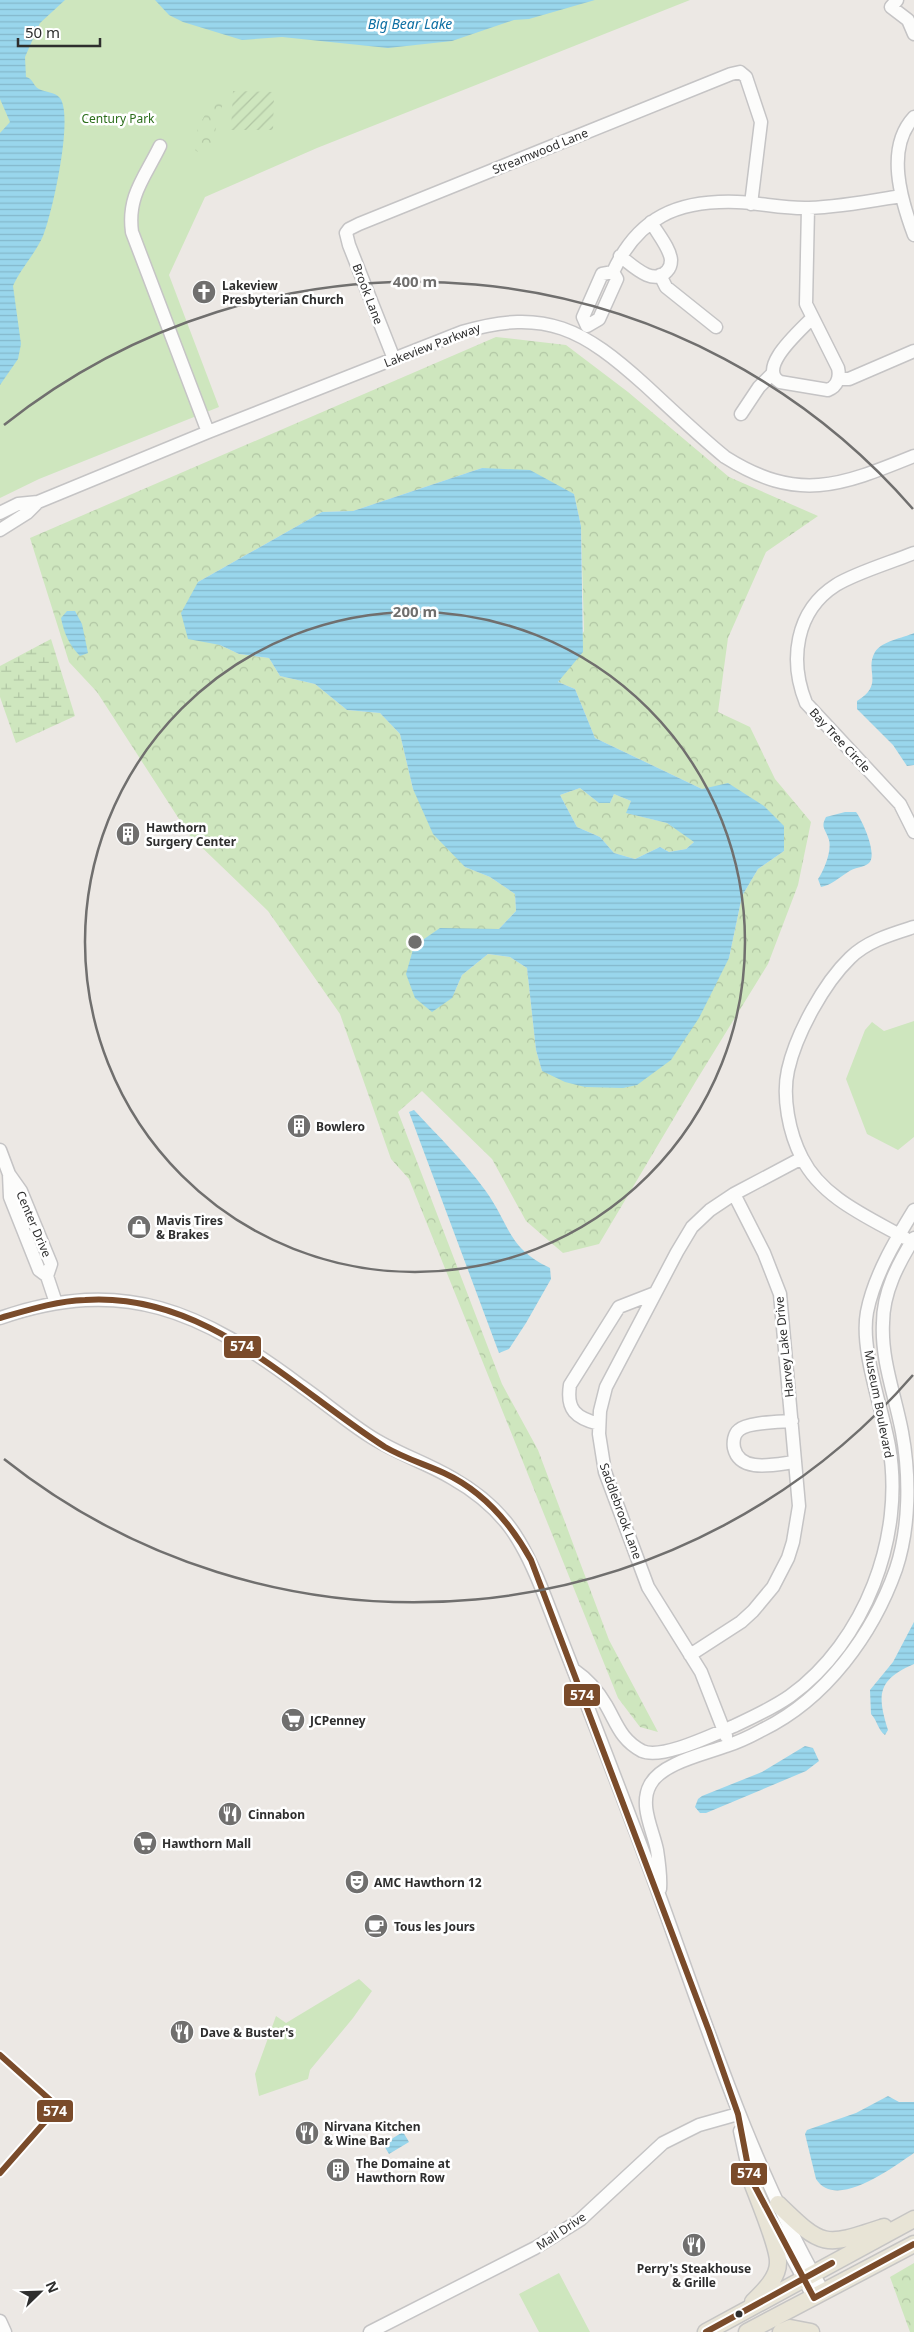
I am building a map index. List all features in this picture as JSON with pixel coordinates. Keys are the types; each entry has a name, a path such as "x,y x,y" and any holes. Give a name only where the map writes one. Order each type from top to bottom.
{"main road":[{"path":"706,2332 751,2304 775,2276 778,2264 777,2250 750,2177"},
{"path":"778,2204 804,2229 821,2240 848,2239 914,2218"},
{"path":"706,2332 914,2218"},
{"path":"747,2332 914,2244"},
{"path":"780,2332 790,2328 811,2332"}],"street":[{"path":"897,0 891,7 908,20 914,34"},
{"name":"Streamwood Lane","path":"349,229 740,72 746,77 761,122 751,204"},
{"path":"914,117 904,132 899,150 901,196 914,235"},
{"path":"160,146 131,204 132,232 208,432"},
{"path":"585,332 583,317 602,274 613,272 628,244 651,222 677,209 704,202 808,208 901,196"},
{"path":"772,374 780,382 822,390 832,388 838,379 838,368 806,304 808,208"},
{"path":"620,256 644,274 660,275 669,269 671,259 651,222"},
{"name":"Brook Lane","path":"349,229 346,233 349,245 394,359"},
{"path":"660,275 666,287 716,327"},
{"path":"741,414 759,387 772,374 775,359 812,318"},
{"name":"Lakeview Parkway","path":"0,513 18,504 38,502 208,432 462,332 488,324 531,322 585,332 725,457 742,468 769,478 788,483 810,485 835,484 855,480 914,456"},
{"path":"838,379 848,379 914,351"},
{"name":"Lakeview Parkway","path":"0,530 27,513 38,502"},
{"name":"Bay Tree Circle","path":"914,552 837,584 817,600 804,623 796,663 798,684 806,703 900,804 914,832"},
{"path":"913,1240 899,1235 843,1203 828,1191 802,1158 791,1128 786,1098 788,1070 820,994 850,957 875,941 914,927"},
{"name":"Center Drive","path":"0,1150 9,1174 10,1197 40,1270 47,1276 56,1303"},
{"name":"Saddlebrook Lane","path":"729,1745 701,1672 648,1587 605,1472 600,1443 600,1410 606,1388 655,1293 692,1227 710,1210 734,1194 802,1158"},
{"name":"Harvey Lake Drive","path":"690,1655 741,1622 753,1612 773,1587 788,1558 797,1524 799,1506 780,1294 764,1253 734,1194"},
{"name":"Museum Boulevard","path":"573,1669 589,1681 606,1704 621,1735 631,1745 646,1752 673,1750 761,1714 791,1695 828,1661 846,1637 878,1572 891,1515 893,1486 889,1448 867,1344 867,1313 877,1280 899,1235 914,1210"},
{"name":"Museum Boulevard","path":"660,1897 661,1876 646,1802 650,1784 659,1774 683,1761 729,1745 764,1729 817,1692 865,1633 883,1601 896,1567 903,1534 907,1466 902,1432 883,1349 882,1321 889,1287 913,1240"},
{"path":"599,1424 585,1420 571,1408 568,1396 570,1385 619,1307 655,1293"},
{"path":"0,1318 25,1309 56,1303 112,1299 144,1304 198,1320 255,1352 344,1420 389,1449 451,1477 479,1494 494,1508 525,1548 660,1897 738,2114 808,2276"},
{"path":"792,1421 748,1425 738,1430 733,1440 734,1450 741,1460 748,1464 795,1462"},
{"path":"738,2114 750,2177 819,2295"},
{"name":"Mall Drive","path":"370,2332 535,2248 580,2220 663,2143 698,2125 738,2114"},
{"path":"0,2321 6,2332"}],"green space":[{"name":"Century Park","path":"0,0 690,0 317,148 205,197 169,275 219,407 39,479 0,498"},
{"path":"219,88 228,89 217,121 210,161 195,150 198,128"},
{"path":"233,91 274,92 273,130 231,130"},
{"path":"496,337 566,345 628,392 729,477 818,516 766,552 728,638 718,712 750,727 775,779 811,822 798,885 768,964 599,1244 563,1253 526,1221 492,1159 422,1091 398,1112 502,1384 538,1450 609,1640 658,1732 640,1727 618,1698 409,1179 391,1159 340,1014 268,911 190,836 97,692 69,662 30,538","holes":["482,468 574,494 581,526 584,631 558,682 575,689 595,738 702,789 784,851 758,869 742,896 729,958 542,1071 536,1050 527,968 510,957 488,954 462,975 452,998 478,930 499,929 516,911 515,894 490,877 465,867 413,789 400,734 380,713 347,710 315,684 280,676 269,658 239,654 220,645 198,582 322,512 353,511"]},
{"path":"51,639 75,716 16,743 0,697 0,666"},
{"path":"580,788 599,803 610,803 614,794 631,801 627,813 667,823 695,841 686,849 669,852 660,847 635,859 614,853 600,837 577,827 560,795"},
{"path":"914,1021 914,1137 898,1150 867,1134 846,1079 865,1030 872,1022 884,1031"},
{"path":"359,1979 372,1991 353,2018 310,2070 308,2079 259,2096 255,2074 276,2016 286,2023"},
{"path":"914,2263 914,2332 910,2332 890,2277"},
{"path":"559,2273 590,2332 539,2332 519,2294"}],"water":[{"path":"0,0 65,0 40,23 25,57 26,77 39,89 55,94 60,98 64,108 65,124 60,166 47,225 36,249 13,286 21,344 18,359 0,385 0,133 10,122 0,99"},
{"name":"Big Bear Lake","path":"155,0 595,0 529,19 514,20 452,41 388,48 282,37 242,40 183,22 169,15"},
{"path":"482,468 530,470 574,494 581,526 583,652 558,682 575,689 595,738 702,789 728,783 764,806 784,826 784,851 758,869 742,896 729,958 699,1018 671,1060 637,1085 623,1088 585,1087 565,1082 542,1071 536,1050 527,968 510,957 488,954 462,975 452,998 432,1012 415,998 406,974 414,946 440,928 499,929 516,911 515,894 490,877 465,867 433,834 413,789 400,734 380,713 347,710 315,684 280,676 269,658 239,654 220,645 188,639 181,613 198,582 322,512 353,511","holes":["580,788 599,803 610,803 614,794 631,801 626,813 667,823 694,842 686,849 669,852 660,847 635,859 614,853 600,837 577,827 560,795"]},
{"path":"67,611 75,611 82,624 88,653 80,656 68,638 61,618"},
{"path":"914,633 914,765 907,766 893,745 857,709 857,701 870,689 872,683 872,659 878,648 888,642"},
{"path":"845,812 856,812 859,816 868,837 872,852 871,859 867,865 850,870 832,883 821,887 818,879 825,866 830,844 824,821 826,817"},
{"path":"414,1110 477,1179 517,1243 525,1252 550,1268 551,1279 526,1323 509,1349 499,1353 409,1112"},
{"path":"914,1622 914,1664 893,1676 883,1690 882,1707 888,1730 885,1735 871,1714 870,1690 893,1662"},
{"path":"805,1746 813,1748 819,1761 806,1771 706,1813 700,1813 695,1807 698,1799 702,1796 762,1772"},
{"path":"888,2096 899,2102 914,2102 914,2153 879,2176 850,2189 837,2190 825,2188 816,2179 805,2134 807,2130 856,2113"},
{"path":"403,2132 409,2142 389,2154 383,2144"}],"transit line":[{"name":"574","path":"0,1318 53,1304 85,1300 129,1302 170,1311 208,1327 245,1348 385,1447 458,1480 495,1510 505,1521 531,1560 709,2031 738,2114 750,2177 814,2298 914,2244"},
{"name":"574","path":"0,2055 58,2107 0,2173"},
{"name":"574","path":"706,2332 832,2263"}],"place":[{"name":"Lakeview Presbyterian Church","path":"204,292"},
{"name":"Hawthorn Surgery Center","path":"128,834"},
{"name":"Bowlero","path":"299,1126"},
{"name":"Mavis Tires & Brakes","path":"139,1227"},
{"name":"JCPenney","path":"293,1720"},
{"name":"Cinnabon","path":"230,1814"},
{"name":"Hawthorn Mall","path":"145,1843"},
{"name":"AMC Hawthorn 12","path":"357,1882"},
{"name":"Tous les Jours","path":"376,1926"},
{"name":"Dave & Buster's","path":"182,2032"},
{"name":"Nirvana Kitchen & Wine Bar","path":"307,2133"},
{"name":"The Domaine at Hawthorn Row","path":"338,2170"},
{"name":"Perry's Steakhouse & Grille","path":"694,2245"}]}
